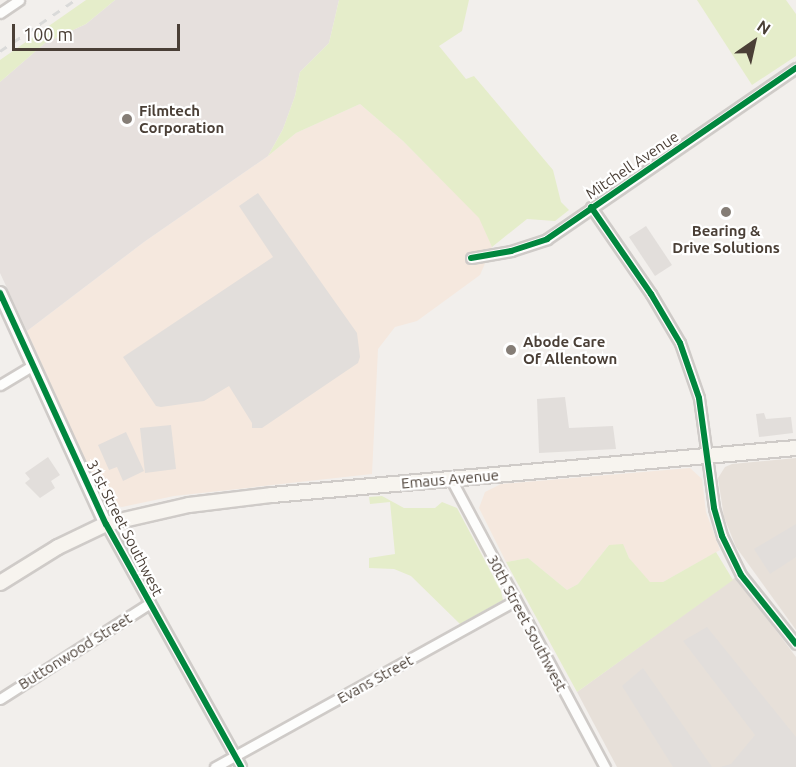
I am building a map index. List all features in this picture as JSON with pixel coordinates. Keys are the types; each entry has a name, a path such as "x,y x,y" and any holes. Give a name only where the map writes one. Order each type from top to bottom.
{"main road":[{"name":"Emaus Avenue","path":"0,583 58,547 106,524 152,512 228,499 796,448"}],"street":[{"path":"0,13 19,0"},
{"name":"Mitchell Avenue","path":"471,258 512,251 547,239 796,68"},
{"path":"591,207 651,294 680,343 699,398 714,508 732,560 796,644"},
{"name":"31st Street Southwest","path":"0,293 106,524 241,767"},
{"path":"0,385 33,365"},
{"name":"30th Street Southwest","path":"451,479 602,766"},
{"name":"Evans Street","path":"216,767 515,602"},
{"name":"Buttonwood Street","path":"0,699 150,603"}],"shaded area":[{"path":"115,0 339,0 329,43 300,72 295,96 283,129 268,156 144,242 27,331 0,273 0,82 45,43 86,24"},
{"path":"360,104 403,141 480,218 492,247 480,275 417,321 395,327 378,349 372,474 174,496 122,507 110,504 99,491 27,331 144,242 268,156 296,133"},
{"path":"258,193 357,333 360,357 358,363 262,428 252,428 252,423 229,386 204,401 156,406 123,357 273,257 239,206"},
{"path":"646,226 672,265 655,276 629,237"},
{"path":"565,397 569,428 613,426 616,449 539,453 537,399"},
{"path":"764,413 766,419 791,417 793,433 759,437 756,414"},
{"path":"171,425 176,469 145,473 140,428"},
{"path":"126,432 144,471 123,481 117,467 109,470 98,445"},
{"path":"48,457 60,475 51,481 55,488 40,498 25,483 30,479 25,473"},
{"path":"796,458 796,630 736,547 724,517 718,478 725,467 732,464"},
{"path":"690,468 702,479 706,512 720,550 663,582 650,582 643,578 623,545 609,545 578,584 567,590 528,558 506,562 479,508 485,492 501,484"},
{"path":"796,524 796,557 770,574 754,549"},
{"path":"736,577 796,657 796,767 617,767 577,692"},
{"path":"707,627 796,737 796,767 720,767 731,764 755,735 683,641"},
{"path":"643,668 712,767 673,767 622,686"}],"green space":[{"path":"86,0 115,0 86,24 45,43 0,82 0,60"},
{"path":"339,0 469,0 462,31 439,46 466,79 474,76 553,170 561,202 569,210 555,221 527,219 492,247 479,218 403,141 360,104 296,133 268,156 283,129 295,96 300,72 329,43"},
{"path":"697,0 786,0 796,14 796,56 752,85"},
{"path":"382,496 404,508 435,508 442,502 457,508 501,591 503,600 460,624 411,576 394,569 369,568 369,558 395,554 390,502 370,504 369,497"},
{"path":"623,544 629,558 650,582 663,582 716,552 733,580 577,692 506,562 528,558 567,590 578,584 609,545"}],"railway":[{"path":"0,51 75,0"}],"cycle path":[{"path":"471,258 511,251 547,239 796,68"},
{"path":"591,207 651,294 680,343 699,398 714,508 722,536 741,575 796,644"},
{"path":"0,293 106,524 241,767"}],"place":[{"name":"Filmtech Corporation","path":"127,119"},
{"name":"Bearing & Drive Solutions","path":"726,212"},
{"name":"Abode Care Of Allentown","path":"511,350"}]}
